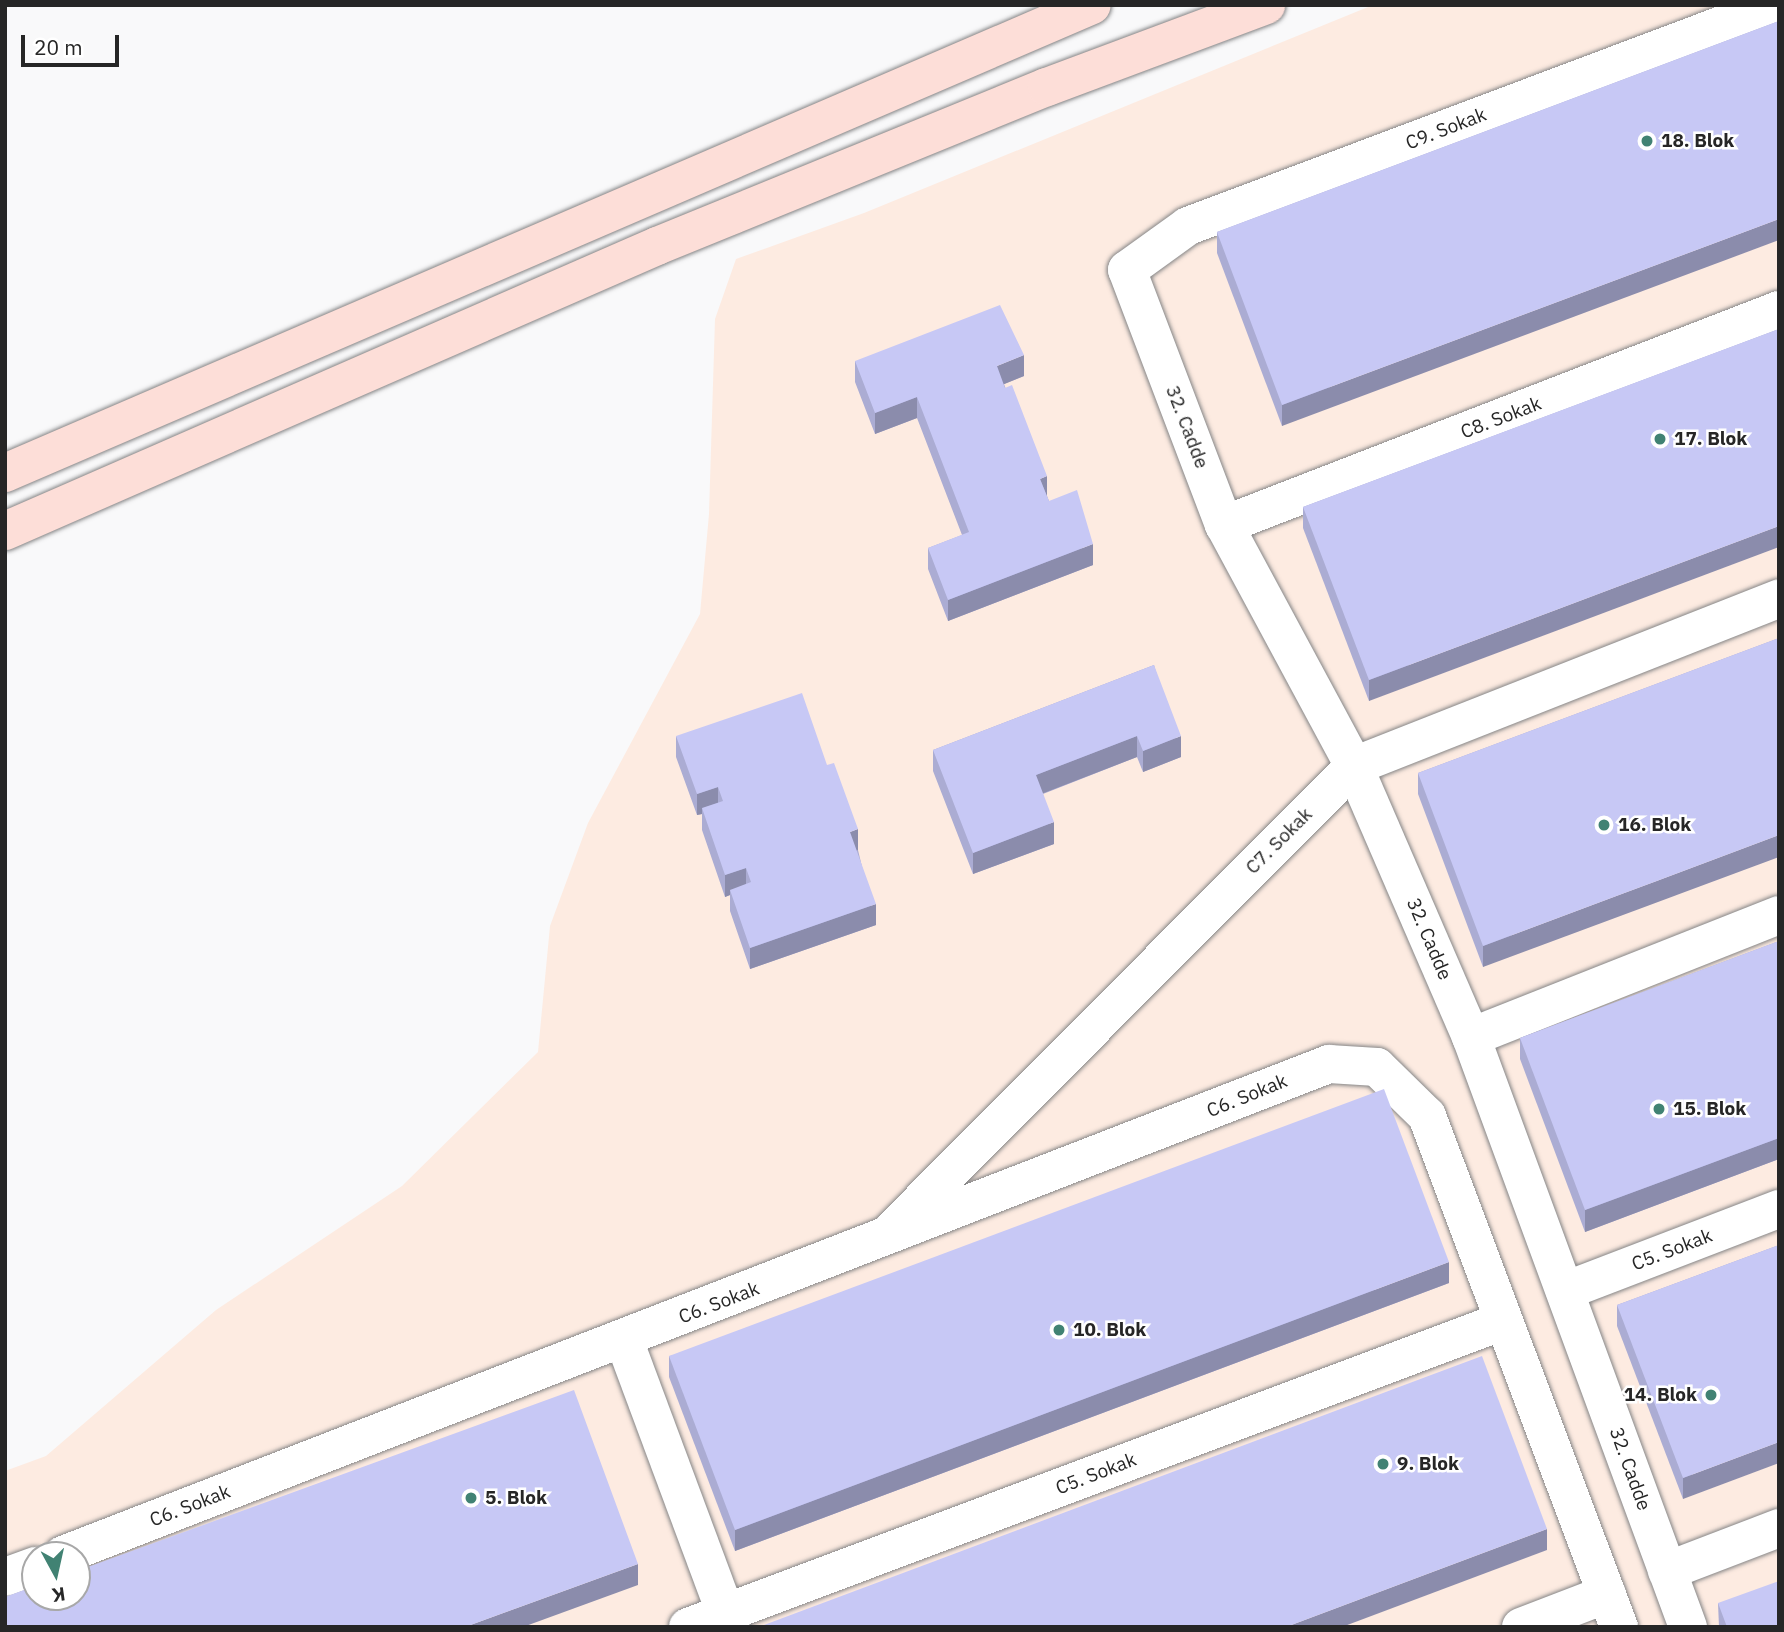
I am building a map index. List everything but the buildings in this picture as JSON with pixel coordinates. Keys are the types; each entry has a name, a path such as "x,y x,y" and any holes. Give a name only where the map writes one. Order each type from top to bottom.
{"main road":[{"path":"5,473 1092,5"},
{"path":"5,531 657,246 1047,87 1266,5"}],"street":[{"name":"C9. Sokak","path":"1127,270 1188,226 1777,6"},
{"name":"32. Cadde","path":"1127,270 1224,526 1354,766 1471,1037 1688,1627"},
{"name":"C8. Sokak","path":"1224,526 1779,310"},
{"name":"C7. Sokak","path":"882,1240 1354,766 1779,599"},
{"path":"1471,1037 1779,915"},
{"name":"C6. Sokak","path":"91,1544 882,1240 1329,1064 1377,1067 1427,1116 1503,1321"},
{"name":"C5. Sokak","path":"1565,1291 1779,1209"},
{"path":"1503,1321 1614,1610 1521,1627"},
{"name":"C5. Sokak","path":"688,1627 728,1620 1503,1321"},
{"path":"624,1340 728,1620"},
{"path":"1667,1572 1779,1528"}],"shaded area":[{"path":"1373,5 1779,5 1779,1627 5,1627 5,1471 46,1456 216,1310 402,1186 538,1052 550,926 588,823 700,614 709,514 715,319 736,259 864,213"}],"place":[{"name":"18. Blok","path":"1647,141"},
{"name":"17. Blok","path":"1660,439"},
{"name":"16. Blok","path":"1604,825"},
{"name":"15. Blok","path":"1659,1109"},
{"name":"10. Blok","path":"1059,1330"},
{"name":"14. Blok","path":"1711,1395"},
{"name":"9. Blok","path":"1383,1464"},
{"name":"5. Blok","path":"471,1498"}]}
